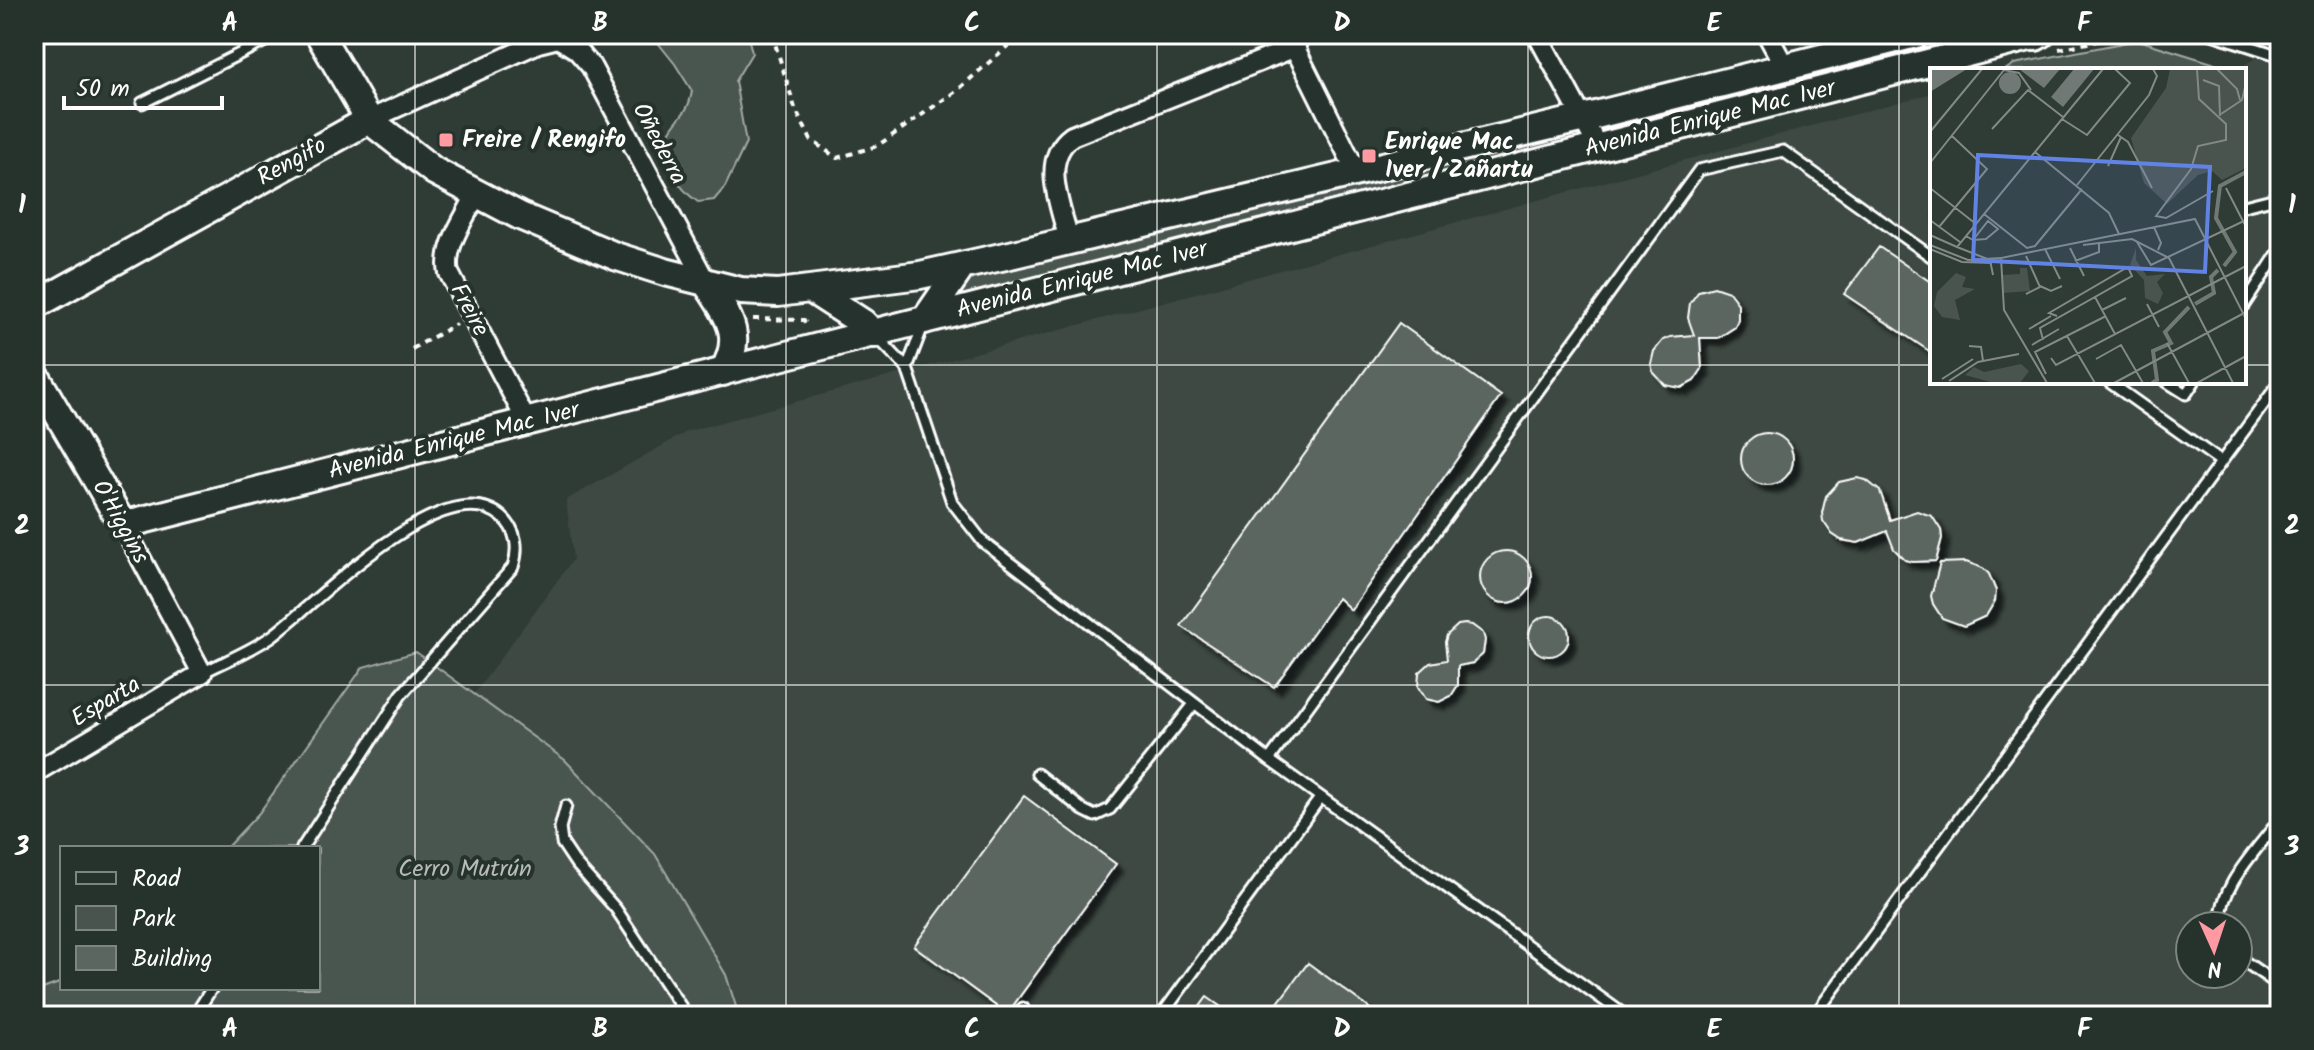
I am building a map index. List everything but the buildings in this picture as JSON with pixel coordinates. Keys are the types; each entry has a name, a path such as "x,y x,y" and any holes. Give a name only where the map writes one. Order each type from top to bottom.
{"main road":[{"path":"319,34 369,120 434,171 476,195 615,256 706,282 733,329 732,353 723,372"},
{"name":"Avenida Enrique Mac Iver","path":"706,282 741,291 812,290 920,275 1584,118 1785,67 1882,38 1916,34"},
{"name":"Avenida Enrique Mac Iver","path":"123,525 2037,34"},
{"name":"Rengifo","path":"34,306 369,120"},
{"path":"1290,186 1302,224"},
{"path":"925,320 962,266"},
{"path":"812,290 863,323 874,334"},
{"name":"O'Higgins","path":"34,373 123,525"}],"street":[{"path":"1537,34 1598,147"},
{"path":"1767,34 1785,67"},
{"name":"Rengifo","path":"369,120 538,43 558,38"},
{"name":"Oñederra","path":"558,38 577,50 591,66 706,282"},
{"path":"1069,240 1054,171 1055,156 1064,142 1292,41 1356,171"},
{"name":"Freire","path":"476,195 449,250 449,273 527,422"},
{"name":"O'Higgins","path":"123,525 202,673"},
{"name":"Esparta","path":"34,773 202,673"}],"lane":[{"path":"142,103 279,34"},
{"path":"2212,34 2280,56"},
{"path":"1269,760 1699,170 1783,151 1930,256"},
{"path":"2246,206 2280,197"},
{"path":"2246,302 2280,250"},
{"path":"907,368 925,320"},
{"path":"874,334 907,368 952,502 983,542 1320,798 1626,1016"},
{"path":"1814,1016 2280,382"},
{"path":"2112,384 2220,461"},
{"path":"2170,384 2186,394 2193,384"},
{"path":"202,673 271,637 379,548 418,521 466,506 477,506 498,513 512,530 517,548 513,567 401,695 303,846"},
{"path":"1037,774 1095,816 1110,809 1194,704"},
{"path":"1161,1016 1320,798"},
{"path":"566,806 560,828 562,843 576,864 616,909 687,1016"},
{"path":"2221,910 2228,890 2280,819"},
{"path":"2254,968 2280,986"},
{"path":"194,1016 211,990"}],"path":[{"path":"772,34 795,108 811,140 837,158 877,146 959,89 1021,34"},
{"path":"412,349 472,316"}],"shaded area":[{"path":"2280,44 2280,1016 739,1016 726,975 474,694 573,559 566,500 688,431 1930,94 1930,384 2246,384 2246,68 2238,68"}],"green space":[{"path":"651,34 748,36 752,53 735,81 746,143 725,187 714,200 698,202 672,173 666,154 668,135 688,106 692,91"},
{"path":"1940,34 2005,34 943,307 948,295 971,279"},
{"path":"2138,40 2229,68 2008,68 2014,64"},
{"name":"Cerro Mutrún","path":"416,652 565,760 655,854 726,975 739,1016 34,1016 34,992 60,983 60,990 320,990 320,846 228,846 259,813 363,667"}],"place":[{"name":"Freire / Rengifo","path":"446,140"},
{"name":"Enrique Mac Iver / Zañartu","path":"1369,156"}]}
